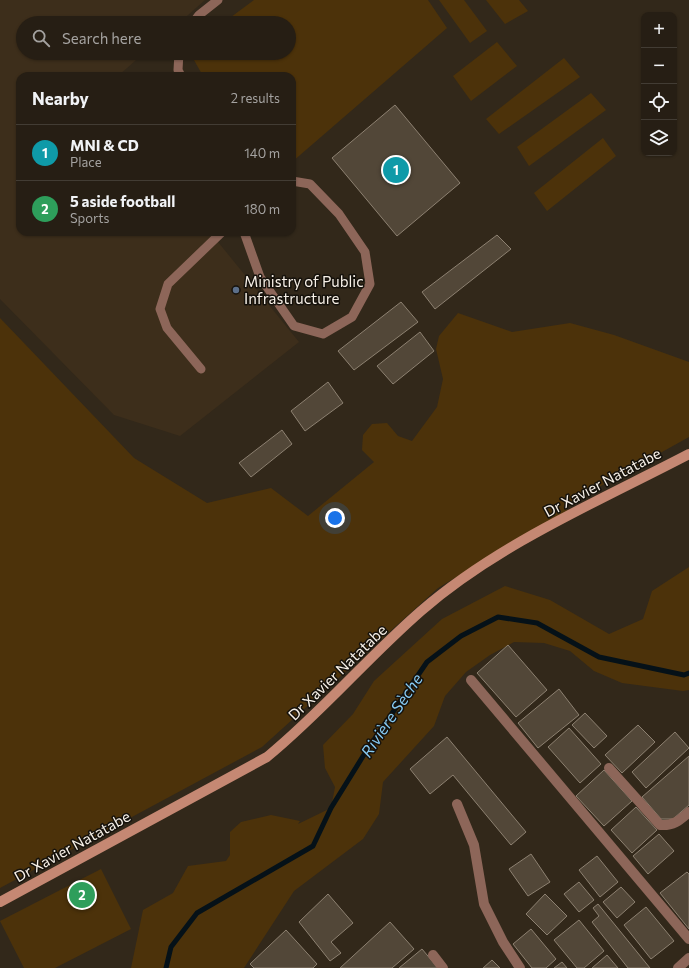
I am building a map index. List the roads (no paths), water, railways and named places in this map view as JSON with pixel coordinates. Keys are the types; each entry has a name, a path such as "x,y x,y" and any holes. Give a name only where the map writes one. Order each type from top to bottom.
{"main road":[{"name":"Dr Xavier Natatabe","path":"0,902 267,757 299,731 421,611 476,570 527,538 689,454"}],"street":[{"path":"471,680 689,939"},
{"path":"609,768 660,825 668,826 678,822 689,812"},
{"path":"457,804 474,845 484,904 503,942 520,968"},
{"path":"433,955 443,968"},
{"path":"678,968 689,958"}],"lane":[{"path":"199,16 218,0"},
{"path":"179,60 179,72"},
{"path":"245,236 260,277 294,326 323,334 352,317 370,284 365,252 338,214 310,184 296,182"},
{"path":"201,369 167,328 160,309 168,284 218,236"}],"waterway":[{"name":"Rivière Sèche","path":"166,968 171,947 197,913 313,846 331,808 365,753 427,662 461,636 498,617 537,623 599,657 684,675 689,673"}],"place":[{"name":"MNI & CD","path":"396,170"},
{"name":"Ministry of Public Infrastructure","path":"236,290"},
{"name":"5 aside football","path":"82,895"}]}
